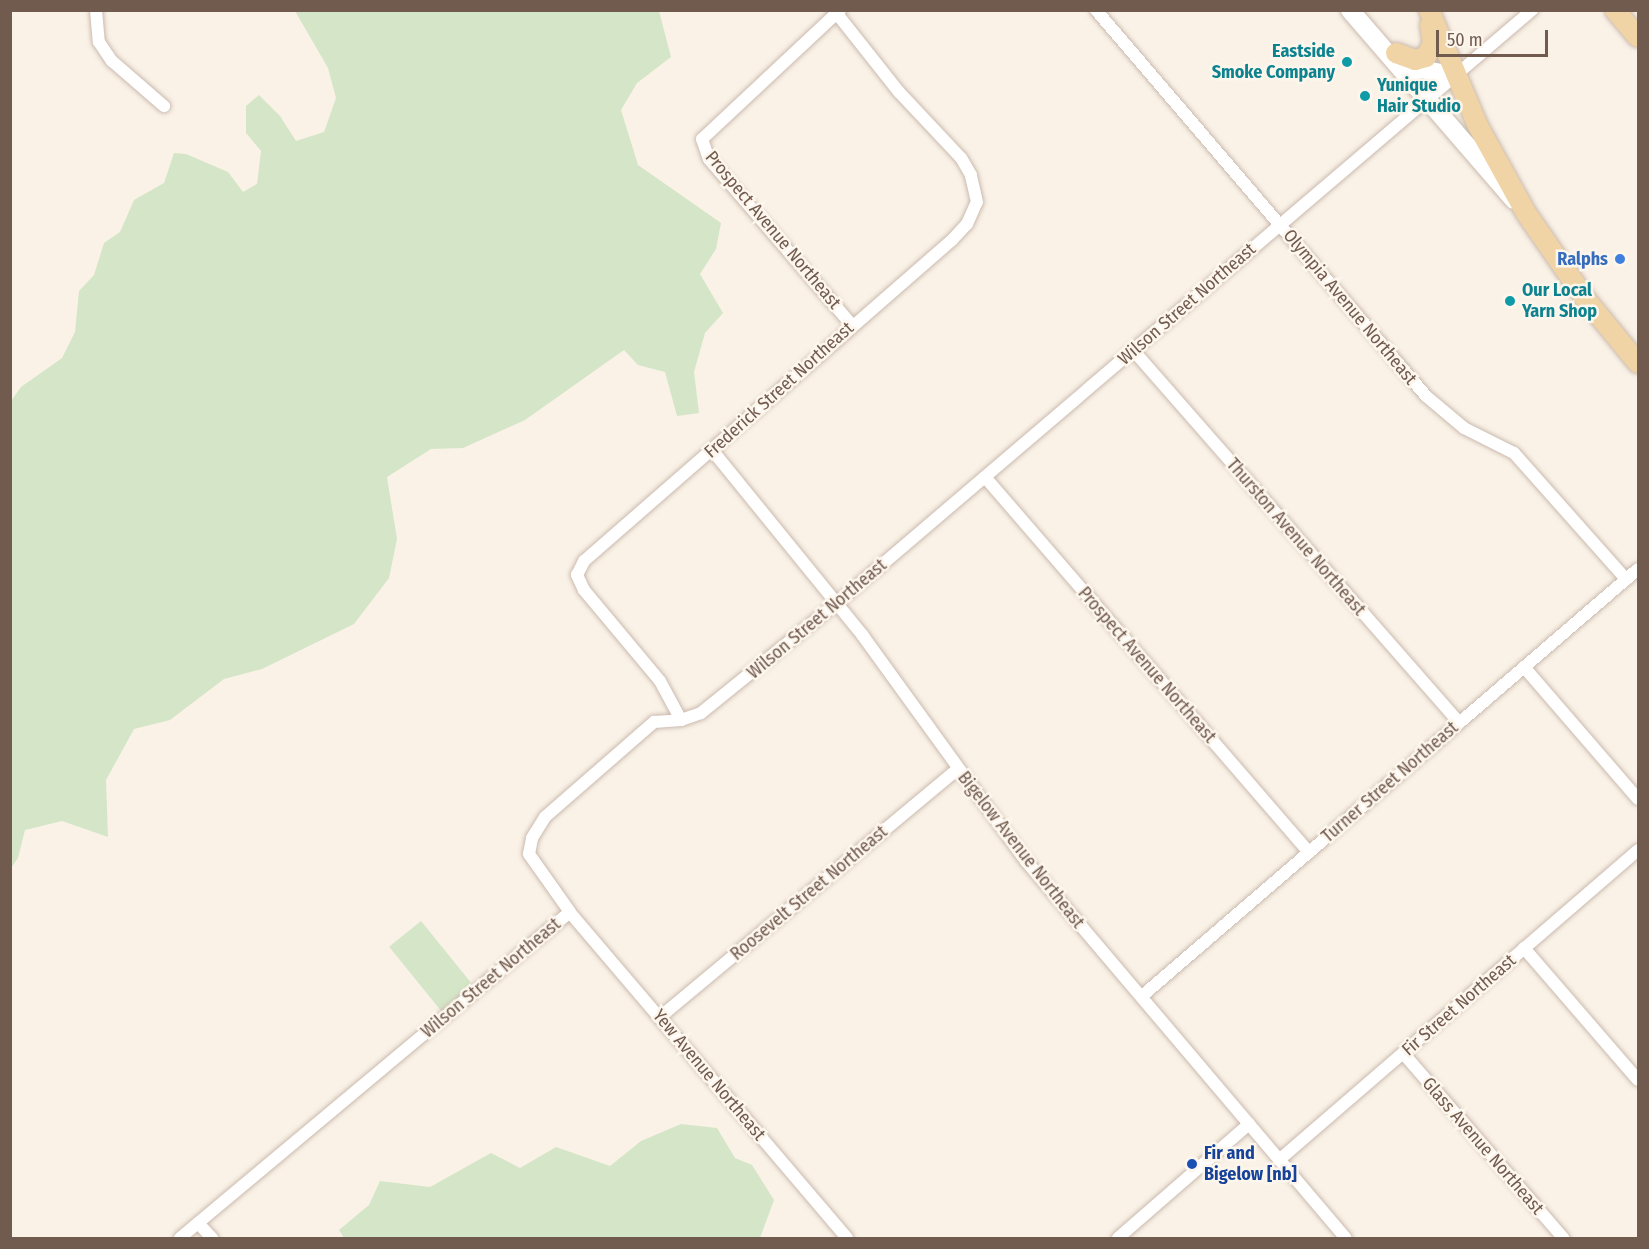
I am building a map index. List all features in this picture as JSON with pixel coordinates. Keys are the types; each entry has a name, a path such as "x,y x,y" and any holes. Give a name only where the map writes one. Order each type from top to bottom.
{"main road":[{"path":"1396,53 1419,60 1430,52 1432,43 1428,10"},
{"path":"1428,10 1495,160 1526,213 1587,301 1638,363"},
{"path":"1615,10 1637,31"}],"street":[{"path":"96,10 99,42 112,61 164,106"},
{"name":"Olympia Avenue Northeast","path":"1096,10 1426,396 1464,429 1514,453 1626,579"},
{"path":"1350,10 1526,213"},
{"path":"1359,10 1396,53 1416,68 1456,76"},
{"name":"Wilson Street Northeast","path":"183,1236 570,912 529,854 532,838 545,817 654,722 681,720 716,702 986,477 1425,98 1456,76 1532,10"},
{"name":"Prospect Avenue Northeast","path":"837,12 705,134 703,145 709,159 852,325"},
{"name":"Frederick Street Northeast","path":"681,720 660,681 600,611 577,575 584,561 952,240 967,224 977,202 971,174 961,158 899,92 837,12"},
{"name":"Thurston Avenue Northeast","path":"1133,351 1459,723"},
{"name":"Bigelow Avenue Northeast","path":"712,450 837,603 1026,861 1346,1239"},
{"name":"Prospect Avenue Northeast","path":"986,477 1309,852"},
{"name":"Turner Street Northeast","path":"1142,996 1638,569"},
{"path":"1524,667 1638,799"},
{"name":"Roosevelt Street Northeast","path":"660,1017 958,769"},
{"name":"Fir Street Northeast","path":"1279,1160 1638,850"},
{"name":"Yew Avenue Northeast","path":"570,912 844,1237"},
{"path":"1524,948 1638,1080"},
{"name":"Glass Avenue Northeast","path":"1403,1053 1563,1239"},
{"path":"1118,1239 1250,1124"},
{"path":"198,1223 212,1239"}],"green space":[{"path":"295,11 659,11 671,57 637,83 621,110 638,165 721,223 716,249 700,274 723,313 705,333 694,372 699,413 677,416 665,372 638,365 624,350 525,420 463,448 431,449 387,477 397,539 389,578 354,624 262,669 224,679 170,720 134,729 106,780 108,837 62,821 25,830 18,858 11,868 11,401 21,387 62,358 75,332 79,291 94,275 104,243 120,232 134,200 164,183 174,153 186,154 228,172 243,192 257,184 261,151 246,133 246,106 259,95 280,116 296,141 324,132 336,98 328,68"},
{"path":"421,921 474,987 443,1013 389,947"},
{"path":"681,1124 717,1128 735,1158 752,1165 774,1200 760,1238 344,1238 339,1230 369,1205 380,1181 430,1187 491,1153 520,1168 556,1147 610,1166 641,1141"}],"place":[{"name":"Eastside Smoke Company","path":"1347,62"},
{"name":"Yunique Hair Studio","path":"1365,96"},
{"name":"Ralphs","path":"1620,259"},
{"name":"Our Local Yarn Shop","path":"1510,301"},
{"name":"Fir and Bigelow [nb]","path":"1192,1164"}]}
